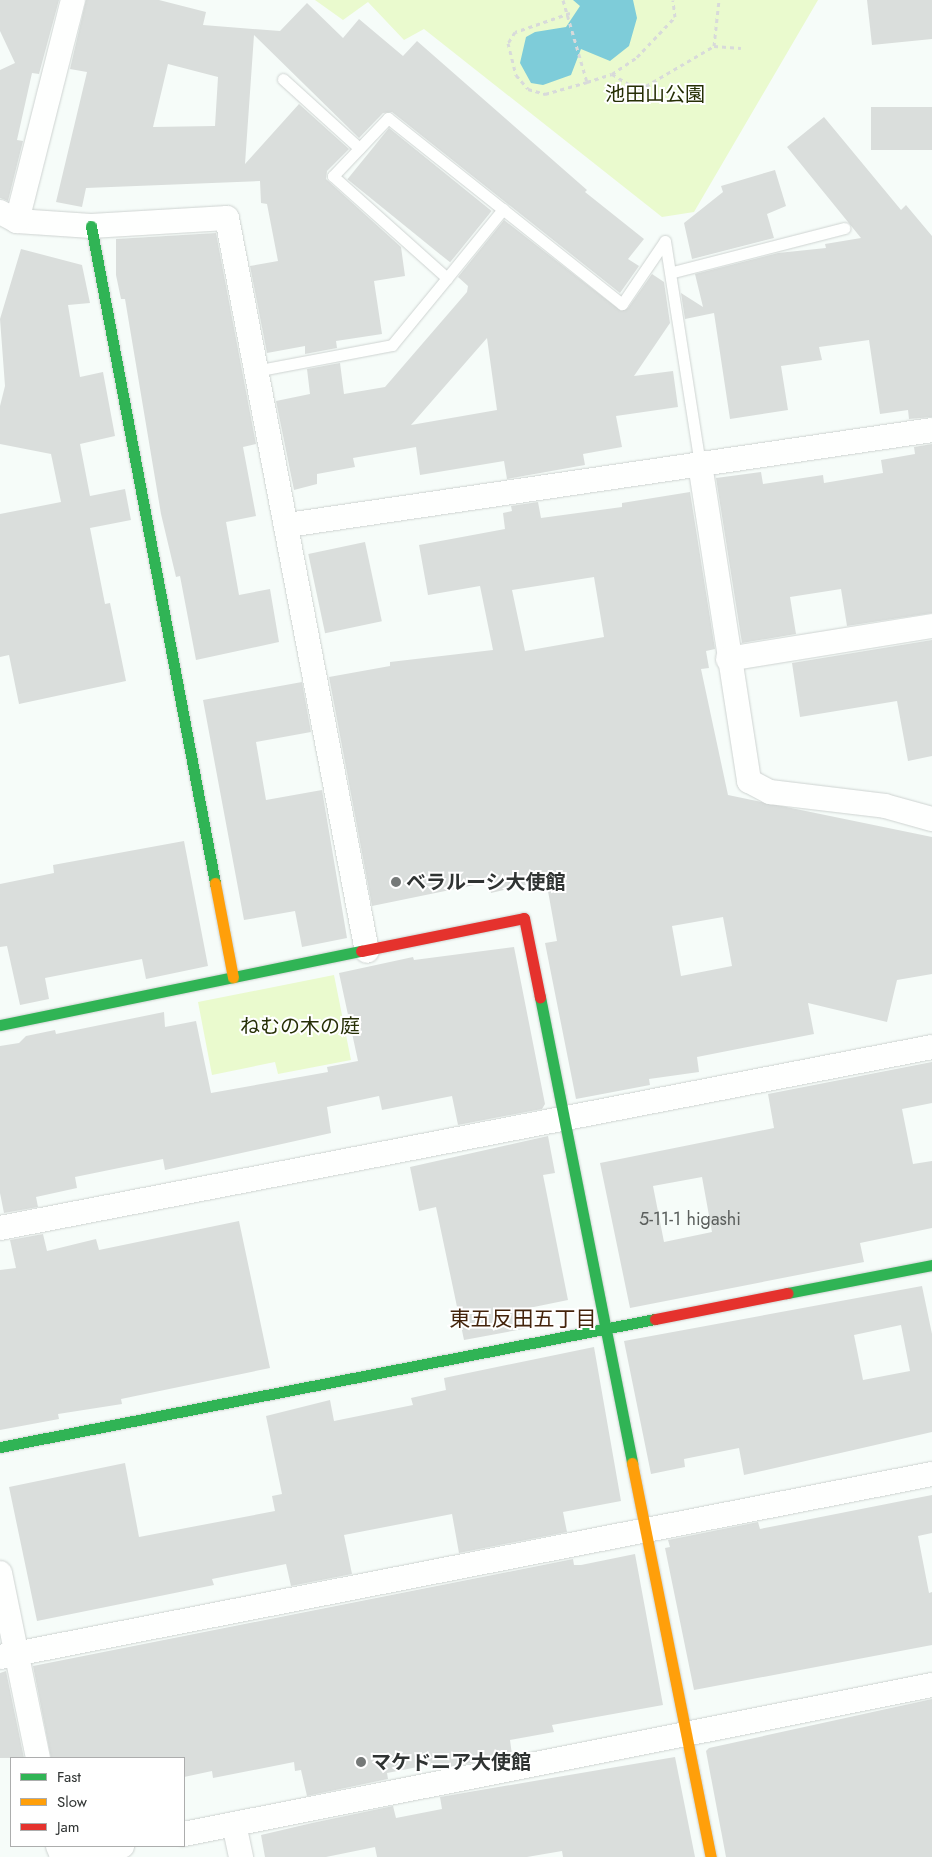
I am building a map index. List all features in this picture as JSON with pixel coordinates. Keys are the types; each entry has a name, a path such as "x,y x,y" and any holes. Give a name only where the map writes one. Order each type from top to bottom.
{"street":[{"path":"73,0 8,217 90,226 227,218 255,371 288,525 366,951"},
{"path":"90,226 233,977"},
{"path":"288,525 932,430"},
{"path":"700,464 728,659 749,781 770,792 885,806 932,819"},
{"path":"728,659 932,626"},
{"path":"0,1025 524,918 566,1118 605,1331 648,1528 685,1734 711,1857"},
{"path":"0,1228 932,1047"},
{"path":"0,1448 605,1331 932,1265"},
{"path":"7,1655 648,1528 932,1474"},
{"path":"0,1573 7,1655 38,1757"},
{"path":"185,1834 932,1685"},
{"path":"234,1824 241,1857"},
{"path":"58,1847 61,1853 74,1855 117,1847"}],"lane":[{"path":"283,79 359,148"},
{"path":"447,278 333,176 388,118 622,304 665,241 673,272 700,464"},
{"path":"255,371 392,345 503,209"},
{"path":"673,272 844,228"}],"path":[{"path":"563,0 570,13 581,53 586,82"},
{"path":"570,13 515,32 508,44 516,75 528,89 545,94 612,74 637,57 675,17 673,0"},
{"path":"714,46 719,0"},
{"path":"612,74 639,90 714,46 741,48"}],"green space":[{"name":"池田山公園","path":"315,0 818,0 694,212 662,217 424,29 404,40 368,2 343,20"},
{"name":"ねむの木の庭","path":"334,975 351,1060 278,1074 275,1062 212,1075 198,1002"}],"water":[{"path":"573,0 633,0 637,18 629,46 610,61 581,49 571,75 543,85 531,83 520,63 526,37 535,32 566,27 580,6"}],"building":[{"path":"0,0 59,0 39,74 32,73 17,140 23,141 8,201 0,198 0,70 15,63 0,31"},
{"path":"86,0 159,0 206,12 203,25 280,31 307,3 343,38 359,19 403,56 417,41 587,190 585,192 644,239 628,259 639,266 620,293 392,112 383,113 359,138 254,35 245,164 299,104 349,149 327,171 326,179 401,247 405,276 374,281 382,334 336,341 337,348 305,354 305,346 267,353 250,266 278,261 267,204 261,203 260,181 86,188 82,207 56,202 87,72 70,69","holes":["168,64 218,77 215,126 153,127"]},
{"path":"867,0 932,0 932,39 872,45"},
{"path":"871,107 932,107 932,150 871,150"},
{"path":"824,117 901,210 906,205 932,236 932,417 909,419 908,410 880,414 869,340 819,347 822,360 781,366 788,410 730,419 714,313 685,319 681,293 703,307 695,274 778,253 826,248 825,244 861,238 787,147"},
{"path":"389,128 492,211 450,262 347,179"},
{"path":"775,170 786,206 767,214 774,238 692,259 684,223 723,192 721,186"},
{"path":"504,220 621,311 628,308 652,274 664,282 670,323 634,376 673,371 678,407 616,416 622,447 583,454 585,465 507,479 504,461 420,475 416,447 353,458 355,467 317,474 317,484 294,490 276,401 310,394 307,369 340,363 344,394 385,387 467,292 468,286 458,277","holes":["487,338 497,410 411,425"]},
{"path":"216,233 256,444 243,447 256,516 226,522 239,595 270,589 279,642 196,660 180,576 176,577 161,514 125,299 121,299 116,275 116,239"},
{"path":"21,249 82,265 90,303 68,305 80,377 103,372 115,436 80,444 90,496 125,489 131,520 90,528 105,604 110,603 126,681 19,704 9,655 0,657 0,514 61,502 51,454 0,444 0,406 5,386 0,319"},
{"path":"932,444 932,613 847,626 841,589 790,597 796,634 742,643 716,478 761,472 763,484 823,475 824,483 883,473 881,460 915,454 914,447"},
{"path":"690,492 715,649 706,651 709,668 701,669 728,795 932,837 932,974 897,980 887,1022 808,1003 814,1034 697,1057 699,1072 649,1079 650,1085 576,1099 545,943 557,941 546,880 491,893 489,882 372,906 329,677 390,666 390,662 493,650 480,586 428,595 419,545 505,529 503,513 512,511 511,506 538,502 541,518 622,507 622,503","holes":["594,577 604,637 525,651 512,590","723,917 732,966 681,976 672,926"]},
{"path":"365,542 382,621 325,633 308,554"},
{"path":"932,640 932,756 908,761 897,701 800,717 792,663"},
{"path":"302,682 311,732 256,742 266,800 322,790 347,938 302,947 295,911 244,920 203,700"},
{"path":"184,841 208,966 146,979 142,959 45,978 49,999 20,1005 7,946 0,947 0,884 54,873 53,865"},
{"path":"514,947 545,1104 542,1109 458,1125 452,1096 382,1110 379,1096 327,1107 331,1133 165,1170 163,1159 75,1177 77,1188 36,1197 38,1207 4,1213 0,1193 0,1046 19,1043 26,1036 55,1030 56,1034 164,1012 165,1027 196,1021 211,1093 328,1072 327,1067 358,1061 339,973 413,957 414,960"},
{"path":"932,1062 932,1103 902,1109 913,1164 932,1161 932,1228 860,1243 864,1262 630,1308 600,1163 774,1128 768,1094","holes":["702,1177 712,1232 664,1242 653,1186"]},
{"path":"548,1136 555,1173 543,1175 568,1300 524,1309 528,1328 464,1340 436,1207 419,1211 410,1167"},
{"path":"239,1221 270,1368 121,1399 122,1404 58,1414 59,1419 0,1430 0,1270 16,1268 10,1240 43,1234 47,1251 96,1239 99,1250"},
{"path":"922,1286 932,1334 932,1432 744,1475 739,1448 684,1459 685,1467 651,1474 624,1341","holes":["901,1325 910,1371 863,1380 854,1335"]},
{"path":"594,1347 621,1501 563,1512 567,1532 459,1553 452,1514 344,1535 352,1574 291,1586 286,1564 212,1579 214,1585 37,1621 9,1487 125,1463 139,1537 275,1511 272,1496 282,1494 266,1416 330,1400 334,1421 413,1405 411,1398 446,1390 444,1378"},
{"path":"932,1495 932,1533 918,1536 929,1593 932,1592 932,1645 694,1690 665,1548 670,1547 668,1540 758,1522 760,1529"},
{"path":"635,1554 663,1705 552,1725 554,1732 510,1740 512,1755 434,1770 433,1764 387,1773 388,1779 307,1796 301,1770 295,1771 294,1762 213,1778 212,1771 185,1777 185,1757 51,1757 33,1666 573,1559 574,1565"},
{"path":"6,1671 24,1757 0,1758 0,1673"},
{"path":"932,1699 932,1857 726,1857 706,1751 709,1748"},
{"path":"675,1757 695,1857 563,1857 562,1851 527,1857 377,1857 375,1847 326,1857 265,1857 261,1835 393,1806 396,1818 442,1809 440,1797"}],"traffic: fast":[{"path":"91,226 215,883"},
{"path":"0,1025 361,951"},
{"path":"540,997 632,1463"},
{"path":"787,1293 932,1265"},
{"path":"0,1447 655,1319"}],"traffic: slow":[{"path":"215,883 233,977"},
{"path":"632,1463 711,1857"}],"traffic: jam":[{"path":"361,951 524,918 540,997"},
{"path":"655,1319 787,1293"}],"place":[{"name":"ベラルーシ大使館","path":"396,882"},
{"name":"マケドニア大使館","path":"361,1762"}],"district":[{"name":"東五反田五丁目","path":"523,1319"}]}
